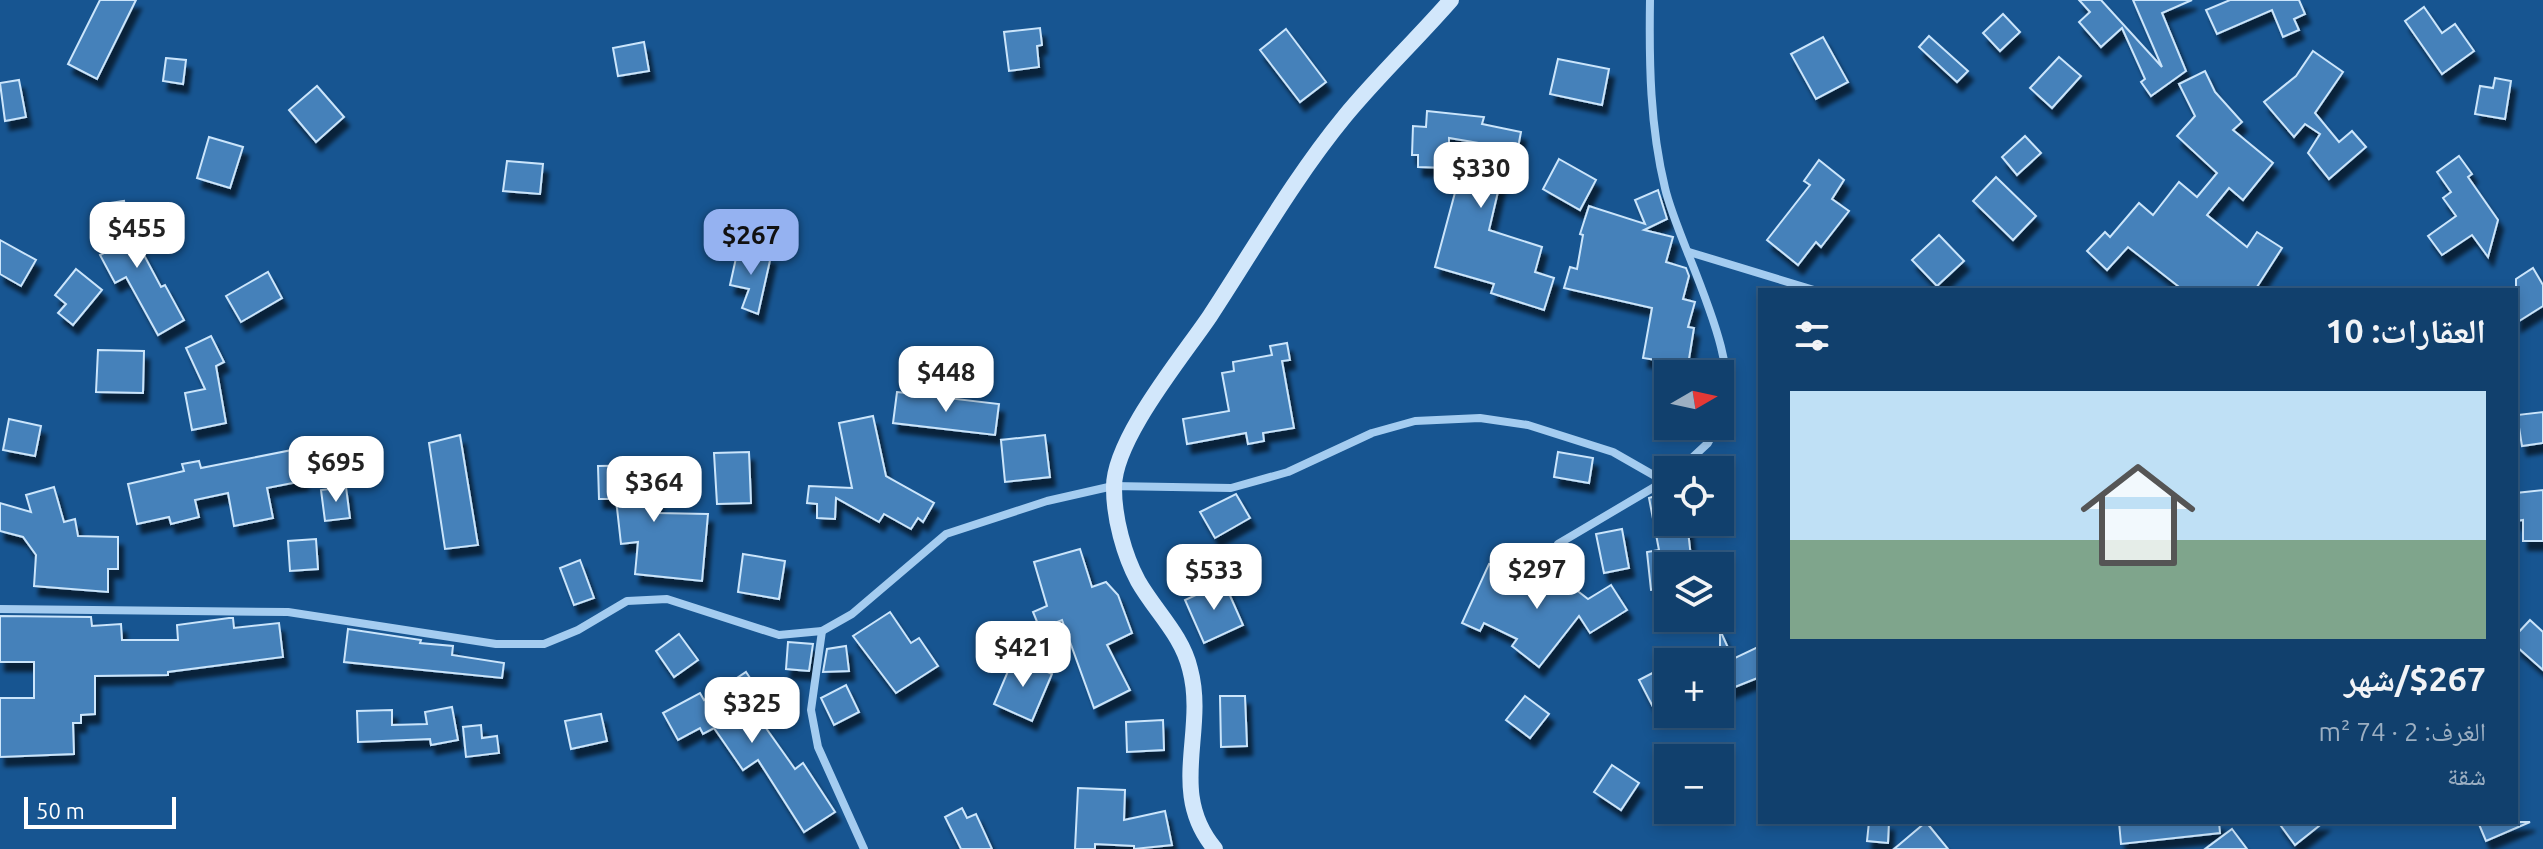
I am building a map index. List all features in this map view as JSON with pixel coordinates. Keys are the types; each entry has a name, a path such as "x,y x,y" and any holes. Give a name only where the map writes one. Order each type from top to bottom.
{"main road":[{"path":"1215,849 1200,832 1192,807 1189,776 1193,705 1191,671 1182,646 1138,581 1125,551 1113,486 1123,453 1149,403 1209,317 1305,168 1346,115 1451,0"}],"street":[{"path":"1650,0 1650,108 1665,190 1725,360"},
{"path":"1689,252 1807,288"},
{"path":"0,609 288,612 496,644 544,644 578,630 627,601 667,599 779,635 822,631 852,614 903,567 946,534 1047,501 1113,486 1231,488 1288,472 1372,433 1415,421 1480,418 1528,425 1613,452 1654,475"},
{"path":"1694,456 1710,440"},
{"path":"1558,544 1654,486"},
{"path":"822,631 811,710 818,747 864,849"}],"building":[{"path":"100,0 136,0 97,79 68,64"},
{"path":"2079,0 2101,0 2162,67 2133,0 2192,0 2162,13 2186,71 2151,96 2141,82 2145,79 2122,28 2101,47 2079,22 2090,12"},
{"path":"2230,0 2299,0 2305,14 2294,19 2299,30 2283,37 2272,10 2217,34 2206,10"},
{"path":"2424,7 2442,33 2455,24 2474,51 2442,74 2405,21"},
{"path":"2003,14 2020,32 2000,51 1983,33"},
{"path":"1040,28 1042,45 1037,46 1039,67 1009,71 1004,32"},
{"path":"1286,29 1326,82 1300,102 1260,50"},
{"path":"1929,36 1968,71 1957,82 1919,47"},
{"path":"1823,37 1848,82 1816,99 1791,54"},
{"path":"644,42 649,71 618,76 613,48"},
{"path":"2313,51 2343,72 2315,113 2339,142 2352,131 2366,147 2329,179 2308,153 2320,134 2305,124 2294,137 2264,102 2296,76"},
{"path":"2059,57 2081,76 2052,108 2030,88"},
{"path":"166,58 186,60 183,84 163,81"},
{"path":"1558,59 1609,69 1602,105 1550,94"},
{"path":"2205,71 2215,92 2242,122 2233,130 2273,163 2243,200 2229,188 2207,215 2247,247 2257,232 2282,248 2256,288 2180,288 2128,247 2107,270 2087,251 2105,232 2110,237 2139,203 2153,215 2179,182 2197,197 2217,173 2177,136 2195,116 2179,84"},
{"path":"2495,78 2511,81 2505,119 2475,114 2480,86 2493,88"},
{"path":"19,80 26,117 5,121 0,83"},
{"path":"317,86 344,117 316,142 289,110"},
{"path":"1427,111 1484,117 1482,124 1521,132 1514,168 1504,166 1489,230 1542,247 1535,272 1554,278 1544,310 1491,293 1494,284 1435,267 1460,174 1478,178 1485,144 1449,138 1449,168 1418,167 1418,155 1412,155 1413,126 1426,127"},
{"path":"2025,136 2041,153 2017,175 2002,157"},
{"path":"209,137 243,147 230,188 197,178"},
{"path":"2459,156 2472,174 2468,177 2498,220 2488,257 2472,235 2442,255 2428,236 2456,216 2443,198 2451,192 2437,172"},
{"path":"1559,159 1596,180 1580,210 1543,189"},
{"path":"1819,160 1844,180 1832,199 1849,211 1821,247 1816,242 1798,265 1767,240 1810,185 1804,181"},
{"path":"507,161 543,164 540,194 503,191"},
{"path":"1996,177 2036,216 2013,240 1973,201"},
{"path":"1658,190 1667,219 1644,230 1673,237 1666,262 1686,268 1689,276 1683,299 1695,302 1688,327 1694,328 1689,360 1643,358 1652,308 1564,288 1570,267 1577,269 1583,235 1580,234 1589,206 1645,224 1635,200"},
{"path":"124,201 128,225 161,287 165,285 184,320 158,335 126,277 115,283 100,255 110,250 103,204"},
{"path":"1939,235 1964,261 1937,286 1912,260"},
{"path":"0,240 36,260 21,286 0,274"},
{"path":"738,249 771,256 758,314 742,308 749,289 730,285"},
{"path":"2533,268 2543,285 2543,306 2518,322 2518,288 2516,279"},
{"path":"76,269 102,290 73,325 58,313 66,304 55,295"},
{"path":"268,272 282,298 241,322 226,296"},
{"path":"211,336 224,362 216,366 226,423 192,430 185,393 205,389 186,348"},
{"path":"1287,343 1290,360 1282,361 1294,428 1263,433 1264,441 1248,444 1246,433 1187,444 1183,419 1229,411 1222,373 1234,371 1233,362 1272,355 1270,346"},
{"path":"98,350 144,351 143,393 96,392"},
{"path":"897,392 999,404 995,435 893,423"},
{"path":"2543,412 2543,443 2522,446 2518,415"},
{"path":"873,416 886,476 934,503 923,522 918,518 911,529 884,514 879,522 836,498 835,519 817,518 817,504 807,503 809,486 852,488 839,423"},
{"path":"9,419 41,426 35,456 3,450"},
{"path":"460,435 478,545 445,549 429,443"},
{"path":"1045,435 1050,477 1005,482 1001,440"},
{"path":"297,449 303,481 267,488 273,518 234,526 228,493 195,500 199,517 171,524 169,517 137,524 128,484 184,471 182,464 199,461 201,468"},
{"path":"749,452 751,503 717,504 714,453"},
{"path":"1558,452 1593,458 1589,483 1554,477"},
{"path":"657,465 658,513 708,514 702,581 635,574 638,542 621,544 616,499 599,499 598,466"},
{"path":"54,487 64,522 75,519 78,536 118,537 118,569 108,569 108,592 34,586 36,555 23,537 0,531 0,503 31,512 26,495"},
{"path":"346,487 350,518 325,521 321,490"},
{"path":"2543,490 2543,541 2523,541 2523,520 2518,521 2518,493"},
{"path":"1236,494 1250,518 1215,538 1200,512"},
{"path":"1654,496 1654,524 1649,498"},
{"path":"1622,529 1629,568 1604,573 1596,534"},
{"path":"1656,536 1689,536 1690,552 1654,552 1654,590 1651,590 1647,552 1659,550"},
{"path":"316,539 318,569 290,571 288,541"},
{"path":"1080,549 1092,587 1106,582 1118,595 1132,633 1107,645 1130,690 1094,708 1062,620 1040,629 1033,612 1047,606 1034,562"},
{"path":"743,554 785,561 779,599 738,592"},
{"path":"580,560 594,598 574,605 560,568"},
{"path":"1489,564 1544,590 1557,575 1588,599 1611,585 1627,610 1590,633 1579,616 1539,667 1512,646 1517,639 1484,623 1480,631 1462,623"},
{"path":"1224,582 1243,625 1204,643 1185,600"},
{"path":"890,612 911,643 919,638 938,666 896,693 853,636"},
{"path":"0,616 91,617 92,626 121,624 122,640 178,640 177,625 229,618 233,618 234,628 279,623 283,657 168,672 168,675 95,676 95,714 81,715 81,723 73,723 74,754 0,757 0,698 34,698 34,662 0,662"},
{"path":"2530,620 2543,632 2543,670 2518,648 2518,633"},
{"path":"348,629 453,646 452,655 504,663 502,678 344,662"},
{"path":"1721,632 1728,648 1720,648"},
{"path":"679,634 698,660 674,677 656,651"},
{"path":"788,642 813,644 809,671 786,669"},
{"path":"846,646 849,671 823,672 827,649"},
{"path":"1758,647 1758,678 1734,687 1734,659"},
{"path":"1014,657 1052,674 1032,721 994,704"},
{"path":"746,672 764,699 751,707 795,769 803,763 835,812 804,832 758,760 743,770 714,728 703,734 700,728 678,740 663,713 700,693 704,700"},
{"path":"1654,672 1654,706 1653,707 1639,680"},
{"path":"846,685 859,712 834,725 821,698"},
{"path":"1220,696 1245,696 1247,746 1221,747"},
{"path":"1525,696 1549,714 1530,738 1506,720"},
{"path":"452,707 458,740 431,745 430,739 358,742 357,711 392,710 392,725 427,724 425,712"},
{"path":"601,714 607,741 571,749 565,721"},
{"path":"1163,720 1164,750 1127,752 1126,722"},
{"path":"481,725 482,738 497,736 499,753 466,757 463,727"},
{"path":"1612,765 1639,783 1621,810 1594,792"},
{"path":"1078,788 1125,790 1124,820 1165,811 1172,845 1134,849 1134,846 1095,844 1095,849 1075,849"},
{"path":"962,808 967,818 976,814 992,849 961,849 945,817"},
{"path":"2530,822 2486,841 2479,824"},
{"path":"1869,824 1889,824 1888,843 1867,841"},
{"path":"1928,824 1948,849 1894,849"},
{"path":"2119,824 2219,824 2220,833 2121,844"},
{"path":"2279,824 2321,824 2295,845"},
{"path":"2232,829 2247,849 2205,849"}]}
